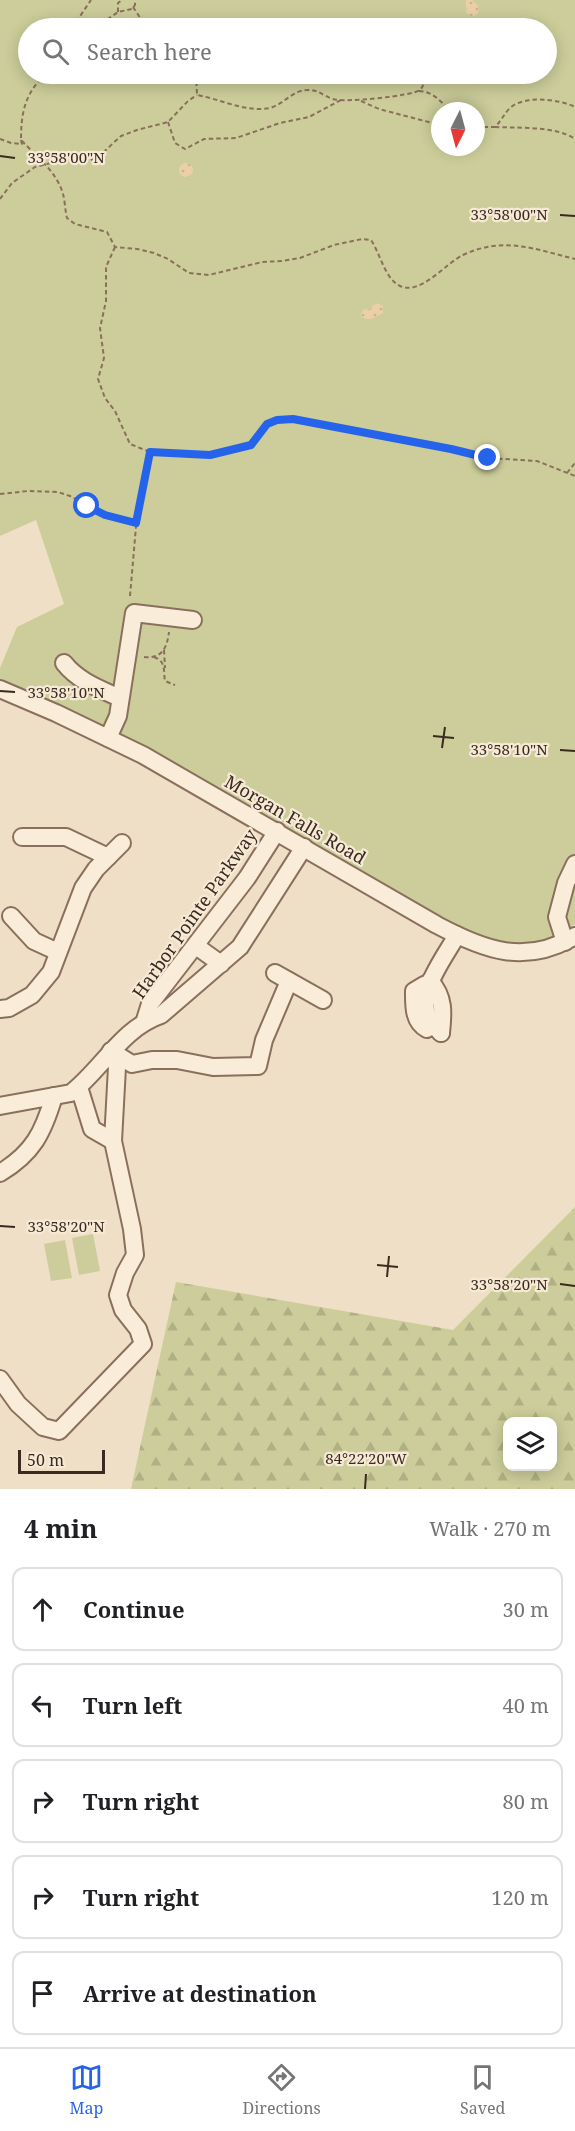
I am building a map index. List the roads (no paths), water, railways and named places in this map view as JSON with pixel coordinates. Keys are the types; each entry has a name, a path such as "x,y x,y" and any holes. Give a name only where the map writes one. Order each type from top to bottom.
{"street":[{"path":"108,738 118,716 134,613 193,620"},
{"path":"64,663 73,674 120,698"},
{"name":"Morgan Falls Road","path":"0,688 143,755 476,945 494,951 531,952 570,939"},
{"name":"Harbor Pointe Parkway","path":"145,1020 150,1004 247,878 277,831"},
{"path":"22,837 66,837 108,857"},
{"path":"0,1009 9,1008 32,995 51,972 83,888 122,843"},
{"name":"Harbor Pointe Parkway","path":"79,1087 145,1020 161,1015 240,947 304,847"},
{"path":"570,939 557,917 566,883 575,864"},
{"path":"11,916 34,941 58,952"},
{"path":"430,981 438,990 444,1011 441,1033 424,1029 420,1025 414,1009 414,992 430,981 457,935"},
{"path":"196,946 221,964"},
{"path":"174,973 192,989"},
{"path":"111,1052 132,1064 152,1060 177,1060 213,1067 258,1066 282,977 323,1000"},
{"path":"0,1379 18,1404 43,1427 58,1431 143,1344 138,1329 123,1310 118,1294 125,1273 135,1255 132,1229 113,1140 117,1067 111,1052"},
{"path":"0,1106 71,1093 79,1087 92,1129 113,1140"},
{"path":"0,1173 20,1161 32,1146 46,1123 54,1096"}]}
